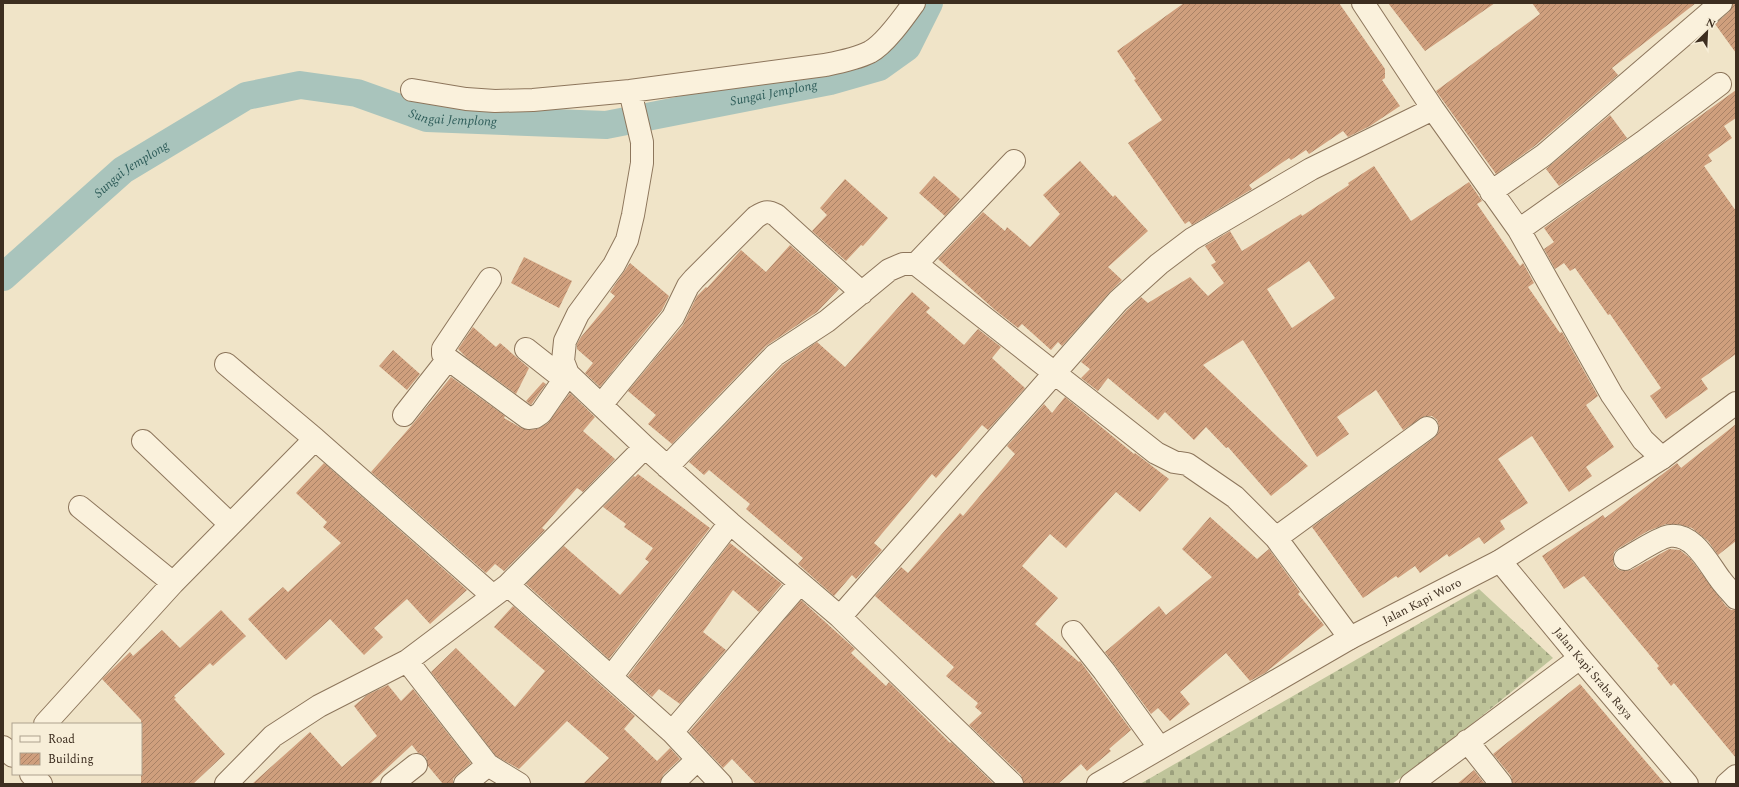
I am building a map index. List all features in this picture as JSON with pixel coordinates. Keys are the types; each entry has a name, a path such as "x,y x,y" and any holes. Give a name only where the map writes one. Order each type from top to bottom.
{"street":[{"path":"412,90 466,99 495,101 631,97 786,71 853,59 872,51 892,32 914,3"},
{"path":"1363,3 1433,109 1519,230 1612,395 1643,440 1662,458"},
{"path":"1491,192 1544,155 1721,3"},
{"path":"1519,230 1643,142 1720,84"},
{"path":"490,279 442,348 443,354 528,418 535,417 541,413 566,377 563,361 565,341 578,314 614,265 627,240 642,163 642,142 631,97"},
{"path":"840,617 1118,301 1159,264 1192,239 1311,169 1433,109"},
{"path":"916,264 1014,161"},
{"path":"600,405 673,317 688,286 694,278 756,217 764,212 771,212 776,215 862,293"},
{"path":"667,467 775,355 827,321 895,266 916,264 1156,453 1174,462 1187,464 1235,497 1276,538 1350,638"},
{"path":"526,349 566,377 600,405 730,523 840,617 1012,784"},
{"path":"404,416 448,359"},
{"path":"226,364 500,591 611,677 672,732 721,784"},
{"name":"Jalan Kapi Woro","path":"1098,784 1350,638 1500,561 1662,458 1736,403"},
{"path":"1276,538 1427,428"},
{"path":"46,723 173,583 315,439"},
{"path":"143,441 230,524"},
{"path":"226,784 273,736 319,706 407,661 500,591 645,447"},
{"path":"80,507 173,583"},
{"path":"611,677 730,523"},
{"path":"1625,559 1667,536 1676,536 1686,539 1699,550 1721,581 1736,598"},
{"name":"Jalan Kapi Sraba Raya","path":"1500,561 1687,784"},
{"path":"672,732 800,583"},
{"path":"1072,632 1104,671 1159,748"},
{"path":"1411,784 1580,658"},
{"path":"407,661 488,765 520,784"},
{"path":"1467,741 1502,784"},
{"path":"3,747 12,755"},
{"path":"672,784 697,760"},
{"path":"465,784 488,765"},
{"path":"392,784 416,766"},
{"path":"32,775 41,784"},
{"path":"1727,784 1736,776"}],"green space":[{"path":"1479,589 1553,658 1451,741 1392,784 1140,784"}],"building":[{"path":"1184,3 1339,3 1385,69 1385,78 1382,80 1400,106 1370,126 1348,137 1343,131 1309,154 1306,150 1291,160 1289,158 1249,185 1252,189 1192,225 1189,221 1185,224 1128,143 1162,120 1134,80 1136,79 1117,51"},
{"path":"1388,3 1495,3 1425,51"},
{"path":"1532,3 1696,3 1612,68 1618,75 1536,145 1496,174 1436,91 1540,14"},
{"path":"1733,3 1736,3 1736,53 1715,24 1729,12"},
{"path":"1736,90 1736,118 1724,126 1732,138 1708,155 1712,161 1704,166 1736,211 1736,354 1701,379 1708,389 1666,419 1650,396 1661,388 1610,314 1608,315 1575,268 1570,271 1564,263 1555,269 1544,249 1554,242 1544,228"},
{"path":"1610,115 1627,138 1559,186 1546,169"},
{"path":"1080,161 1113,197 1115,195 1148,231 1108,267 1122,280 1062,346 1058,342 1051,350 1022,324 1018,328 995,310 938,259 983,212 1005,231 1007,227 1030,247 1060,214 1043,195"},
{"path":"1374,166 1411,221 1469,182 1482,201 1477,204 1520,266 1523,263 1534,283 1528,287 1560,333 1562,332 1598,396 1586,405 1614,447 1586,467 1592,476 1569,492 1532,436 1498,459 1528,503 1500,521 1505,529 1484,544 1479,537 1449,557 1447,554 1420,573 1415,566 1398,578 1396,576 1363,598 1312,527 1434,438 1438,433 1439,427 1437,420 1432,416 1425,416 1403,430 1376,390 1337,417 1349,434 1317,457 1243,340 1203,365 1308,466 1271,496 1228,447 1226,448 1206,427 1194,440 1165,412 1158,420 1108,378 1098,391 1081,378 1090,369 1081,362 1127,310 1141,297 1148,303 1190,277 1208,296 1224,283 1211,265 1216,262 1205,246 1230,231 1242,251 1301,214 1302,216 1349,185 1348,183","holes":["1309,261 1335,298 1292,328 1267,289"]},
{"path":"934,176 960,199 945,216 919,193"},
{"path":"845,179 888,218 863,246 861,245 846,261 812,231 827,215 820,208"},
{"path":"790,245 839,289 817,312 766,346 672,444 648,424 656,415 628,391 683,325 697,296 706,287 707,288 741,250 766,272"},
{"path":"524,257 572,281 559,308 511,283"},
{"path":"630,263 669,296 662,310 600,387 585,373 593,363 577,349 577,344 581,337 615,296 610,292"},
{"path":"912,292 930,308 926,312 964,345 978,329 1001,347 992,358 1025,388 988,430 982,425 936,478 932,474 874,543 882,550 856,579 852,575 834,596 798,564 803,558 746,509 750,504 709,470 704,475 689,462 783,365 817,342 845,367"},
{"path":"473,327 496,347 500,343 529,368 516,394 467,358 458,349"},
{"path":"393,350 420,374 407,390 379,366"},
{"path":"451,377 505,416 504,418 521,428 529,430 537,429 548,423 570,393 595,417 583,431 615,459 583,492 577,488 542,528 545,530 504,571 495,564 486,573 371,472"},
{"path":"543,382 546,384 531,405 526,401"},
{"path":"1065,397 1134,454 1135,453 1169,479 1140,512 1116,492 1066,548 1050,534 1022,566 1058,598 1035,624 1079,662 1080,661 1131,730 1109,749 1111,751 1087,771 1081,764 1058,784 1024,784 1021,775 969,725 982,713 975,707 978,703 946,676 954,667 875,596 901,567 908,573 960,513 963,516 1015,454 1007,446 1044,404 1052,413"},
{"path":"1736,424 1736,541 1718,555 1708,541 1692,528 1678,524 1666,524 1648,531 1619,548 1614,552 1613,559 1614,566 1619,570 1625,571 1631,570 1669,549 1680,550 1690,558 1726,606 1731,610 1736,610 1736,758 1674,683 1671,686 1657,668 1659,666 1584,576 1564,589 1542,556 1603,515 1605,518 1677,463 1681,468"},
{"path":"324,463 467,590 430,624 407,599 374,628 383,637 364,655 330,619 286,660 248,619 283,587 288,592 341,543 323,527 327,522 296,493"},
{"path":"638,474 710,528 609,659 526,584 564,546 620,595 649,562 645,559 653,548 624,527 626,524 603,507 634,476 635,477"},
{"path":"1210,517 1257,559 1269,549 1300,592 1298,594 1324,625 1265,673 1250,681 1226,653 1180,692 1190,704 1170,721 1158,708 1151,714 1105,652 1159,606 1166,615 1212,577 1182,549"},
{"path":"730,543 782,584 759,612 733,590 703,632 726,650 680,704 659,689 652,697 628,676"},
{"path":"801,600 855,649 851,653 886,686 889,682 950,743 951,742 994,784 756,784 732,759 723,768 689,732"},
{"path":"513,606 635,716 624,729 657,761 670,748 680,759 663,775 660,784 583,784 609,758 567,721 519,769 496,756 431,672 456,648 515,707 545,671 494,627"},
{"path":"221,610 246,636 213,666 210,663 174,696 176,698 174,699 225,754 193,784 141,784 141,720 102,679 130,652 133,656 162,630 180,648"},
{"path":"1580,684 1665,784 1513,784 1511,776 1493,754"},
{"path":"388,685 401,701 413,689 471,763 453,779 453,784 443,784 428,766 426,757 418,753 412,745 370,784 252,784 310,732 342,767 377,736 354,706 367,695"},
{"path":"1474,770 1485,784 1457,784"}],"waterway":[{"name":"Sungai Jemplong","path":"3,277 123,170 246,96 300,85 357,93 427,118 606,125 830,81 879,67 907,47 929,3"}]}
